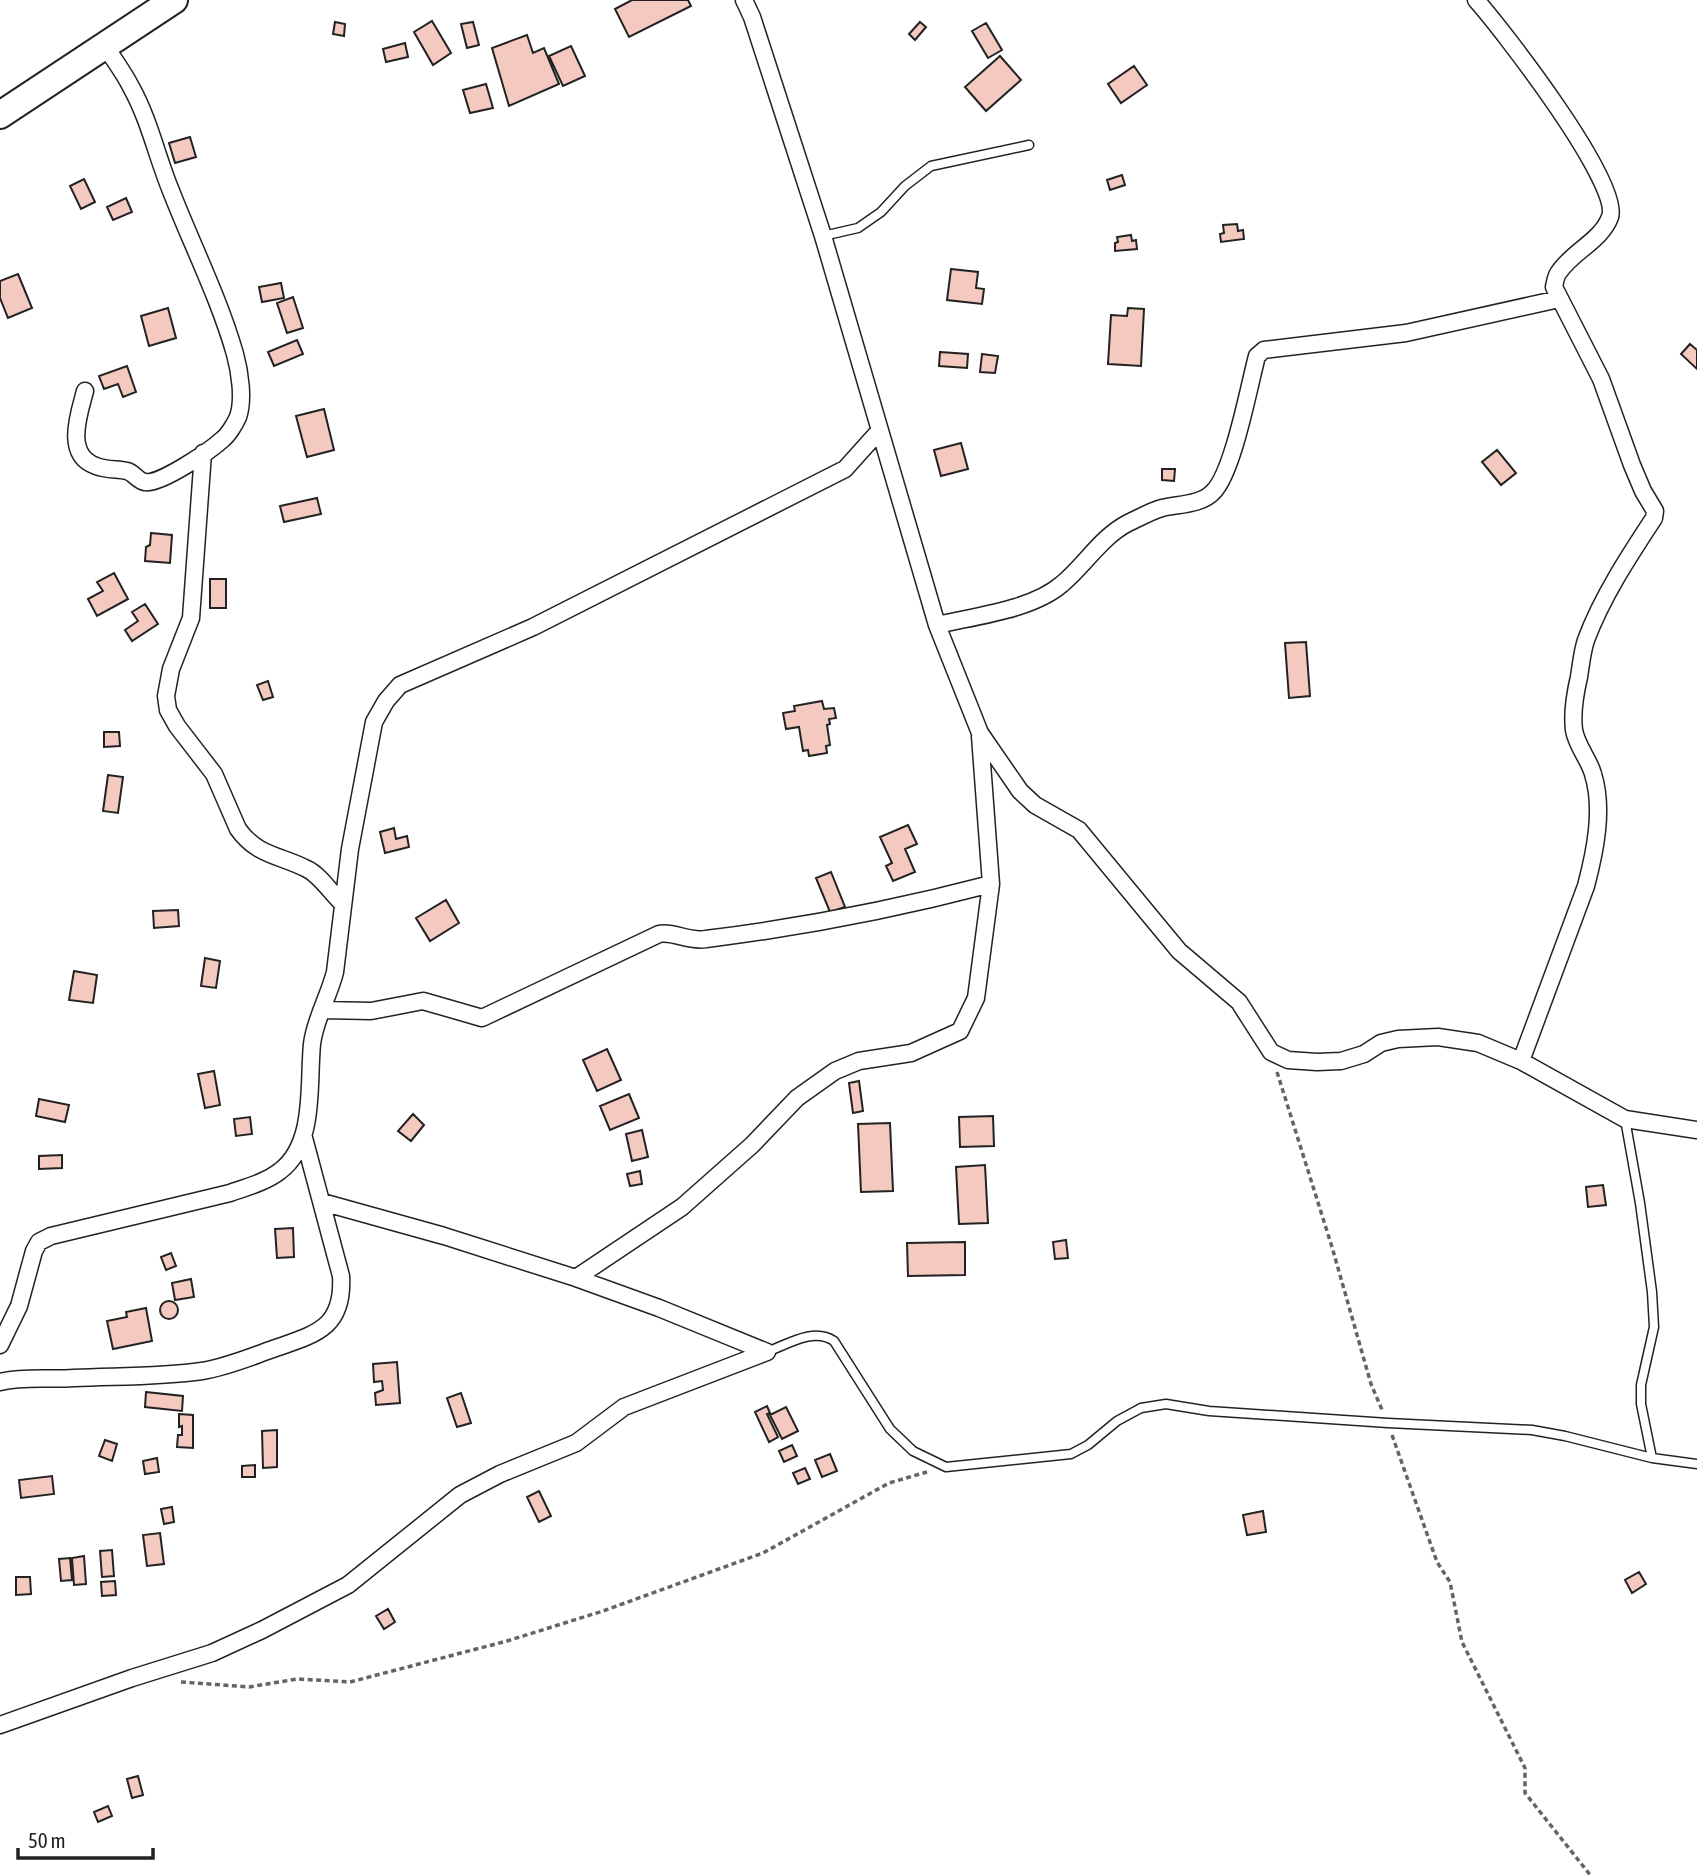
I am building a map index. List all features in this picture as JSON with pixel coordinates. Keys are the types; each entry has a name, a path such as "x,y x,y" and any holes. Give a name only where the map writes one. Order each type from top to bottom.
{"main road":[{"path":"0,114 174,0"}],"street":[{"path":"744,0 752,17 823,236 937,625 980,733 1020,791 1035,805 1079,830 1179,951 1239,1002 1271,1052 1288,1060 1341,1061 1364,1054 1381,1043 1390,1041 1438,1037 1478,1043 1521,1061 1625,1119 1697,1130"},
{"path":"1476,0 1503,31 1572,128 1609,198 1612,214 1605,228 1557,273 1554,287 1601,379 1632,465 1655,511 1654,519 1602,605 1585,642 1575,694 1574,728 1577,744 1595,781 1597,816 1593,860 1586,886 1521,1061"},
{"path":"85,391 76,422 76,440 81,454 89,464 99,468 128,471 145,482 155,482 168,476 225,438 238,416 241,393 236,357 225,323 170,189 145,118 132,88 106,47"},
{"path":"937,625 1007,609 1046,596 1063,584 1105,539 1125,524 1160,508 1197,501 1212,494 1221,481 1242,417 1256,356 1264,350 1406,333 1559,299"},
{"path":"0,1382 18,1378 69,1378 204,1370 310,1336 334,1317 342,1296 341,1276 304,1138 314,1031 335,972 342,904 374,722 386,701 400,685 533,627 845,469 880,430"},
{"path":"203,453 191,618 167,684 168,710 177,726 215,774 243,836 264,853 310,870 342,904"},
{"path":"576,1278 682,1208 752,1145 797,1098 835,1071 859,1061 911,1053 960,1031 976,998 990,884 980,733"},
{"path":"323,1010 371,1011 423,1001 482,1018 659,934 665,933 694,941 845,919 990,884"},
{"path":"0,1345 19,1306 38,1242 51,1236 256,1184 279,1172 293,1159 304,1138"},
{"path":"322,1202 444,1236 576,1278 767,1352"},
{"path":"0,1725 212,1653 262,1630 348,1585 460,1495 478,1485 576,1443 624,1407 767,1352"}],"lane":[{"path":"823,236 858,228 881,212 905,186 931,166 1029,145"},
{"path":"1625,1119 1652,1292 1654,1327 1641,1385 1641,1404 1652,1458"},
{"path":"767,1352 814,1334 828,1337 834,1341 890,1429 913,1451 946,1466 1072,1454 1117,1421 1141,1408 1166,1404 1209,1411 1532,1430 1652,1458 1697,1464"}],"path":[{"path":"1271,1052 1332,1247 1371,1384 1388,1423 1437,1562 1450,1582 1462,1642 1525,1768 1525,1793 1591,1876"},
{"path":"171,1681 249,1687 297,1679 350,1682 507,1641 603,1611 763,1553 889,1483 946,1466"}],"building":[{"path":"632,0 688,0 691,6 629,37 615,9"},
{"path":"432,21 451,53 433,65 414,32"},
{"path":"335,22 345,24 344,36 333,34"},
{"path":"473,22 479,45 467,48 461,24"},
{"path":"920,22 926,27 915,40 909,34"},
{"path":"986,23 1002,50 988,58 972,31"},
{"path":"527,35 533,53 544,48 559,84 509,106 492,48"},
{"path":"405,43 408,57 386,62 383,49"},
{"path":"571,46 585,76 563,86 549,56"},
{"path":"1000,56 1021,80 986,111 965,87"},
{"path":"1134,66 1147,85 1121,103 1108,84"},
{"path":"486,84 493,108 470,113 463,90"},
{"path":"190,137 196,157 175,163 169,143"},
{"path":"1122,175 1125,185 1110,190 1107,180"},
{"path":"84,179 95,202 81,209 70,186"},
{"path":"126,198 132,212 113,220 107,207"},
{"path":"1237,224 1238,231 1243,230 1244,239 1221,242 1223,225"},
{"path":"1131,235 1132,241 1136,240 1137,249 1115,251 1117,237"},
{"path":"951,269 978,272 976,288 984,289 982,304 947,300"},
{"path":"18,274 32,308 8,318 0,298 0,281"},
{"path":"281,283 284,298 262,302 259,287"},
{"path":"293,297 303,328 287,333 277,303"},
{"path":"168,308 176,338 149,346 141,316"},
{"path":"1128,308 1144,309 1141,366 1108,364 1111,315 1127,316"},
{"path":"297,340 303,354 274,366 268,352"},
{"path":"1690,344 1697,350 1697,369 1681,354"},
{"path":"940,352 968,354 967,368 939,366"},
{"path":"982,354 998,356 995,373 980,372"},
{"path":"127,366 136,392 123,397 118,384 104,389 99,376"},
{"path":"324,409 334,450 307,457 296,416"},
{"path":"961,443 968,469 941,476 934,450"},
{"path":"1497,450 1516,473 1501,485 1482,462"},
{"path":"1162,469 1175,469 1174,481 1162,480"},
{"path":"317,498 321,514 284,522 280,506"},
{"path":"151,533 172,535 170,563 145,561"},
{"path":"114,573 128,599 97,616 88,599 103,591 97,582"},
{"path":"210,579 226,579 226,608 210,608"},
{"path":"145,604 158,624 132,641 125,630 138,621 132,612"},
{"path":"1306,642 1310,696 1289,698 1285,643"},
{"path":"268,681 273,697 263,700 257,685"},
{"path":"822,701 824,709 834,708 836,718 829,719 830,724 827,725 830,745 826,746 827,753 809,756 808,750 803,751 799,727 786,729 783,713 795,711 794,706"},
{"path":"104,732 119,732 120,746 104,747"},
{"path":"108,775 123,777 118,813 103,811"},
{"path":"908,825 917,844 905,849 915,872 893,881 886,866 892,863 880,837"},
{"path":"394,828 396,839 407,836 409,847 385,853 380,832"},
{"path":"831,872 845,907 830,912 816,878"},
{"path":"446,900 459,923 430,941 416,918"},
{"path":"178,910 179,926 154,928 153,911"},
{"path":"205,958 220,961 216,988 201,986"},
{"path":"74,971 97,975 93,1003 69,1000"},
{"path":"607,1049 621,1080 597,1091 583,1060"},
{"path":"214,1071 220,1105 205,1108 198,1074"},
{"path":"859,1081 863,1111 853,1113 849,1083"},
{"path":"629,1094 639,1118 610,1130 600,1106"},
{"path":"39,1099 69,1105 65,1122 36,1116"},
{"path":"413,1114 424,1125 411,1141 398,1131"},
{"path":"993,1116 994,1146 960,1147 959,1117"},
{"path":"250,1117 252,1134 236,1136 234,1119"},
{"path":"890,1123 893,1191 861,1192 858,1124"},
{"path":"642,1130 648,1157 632,1161 626,1134"},
{"path":"62,1155 62,1168 39,1169 39,1156"},
{"path":"985,1165 988,1223 959,1224 956,1167"},
{"path":"640,1171 642,1184 630,1186 627,1174"},
{"path":"1603,1185 1606,1205 1588,1207 1586,1187"},
{"path":"293,1228 294,1257 277,1258 275,1229"},
{"path":"1066,1240 1068,1258 1055,1259 1053,1242"},
{"path":"965,1242 965,1275 908,1276 907,1243"},
{"path":"171,1253 176,1266 166,1270 161,1257"},
{"path":"191,1279 194,1297 175,1300 172,1283"},
{"path":"165,1301 173,1301 178,1310 176,1317 165,1319 160,1314 160,1306"},
{"path":"146,1308 152,1341 113,1349 107,1321 127,1317 126,1312"},
{"path":"397,1362 400,1403 376,1405 375,1393 383,1390 382,1381 374,1382 373,1364"},
{"path":"146,1392 183,1396 182,1411 145,1407"},
{"path":"461,1393 471,1423 457,1427 447,1398"},
{"path":"767,1406 770,1413 767,1414 778,1437 769,1442 755,1412"},
{"path":"786,1407 798,1431 782,1439 770,1415"},
{"path":"179,1414 193,1415 193,1448 177,1447 178,1435 182,1435"},
{"path":"277,1430 277,1467 263,1468 262,1431"},
{"path":"105,1440 117,1444 112,1461 99,1456"},
{"path":"792,1445 797,1456 784,1462 779,1451"},
{"path":"830,1454 837,1471 822,1477 815,1460"},
{"path":"157,1458 159,1472 145,1474 143,1461"},
{"path":"255,1465 255,1477 242,1477 242,1466"},
{"path":"805,1468 810,1479 798,1484 793,1473"},
{"path":"52,1476 54,1494 21,1498 19,1480"},
{"path":"539,1491 551,1516 539,1522 527,1497"},
{"path":"172,1507 174,1522 164,1524 161,1509"},
{"path":"1263,1511 1266,1532 1247,1535 1243,1515"},
{"path":"160,1533 164,1564 147,1566 143,1535"},
{"path":"112,1550 114,1576 102,1577 100,1551"},
{"path":"84,1556 86,1584 74,1585 72,1558"},
{"path":"70,1558 72,1580 61,1581 59,1559"},
{"path":"1639,1572 1646,1584 1632,1593 1625,1580"},
{"path":"16,1577 30,1577 31,1594 16,1595"},
{"path":"115,1581 116,1595 102,1596 101,1582"},
{"path":"388,1609 395,1622 384,1629 376,1616"},
{"path":"138,1776 143,1795 132,1798 127,1779"},
{"path":"108,1806 112,1816 98,1822 94,1812"}]}
